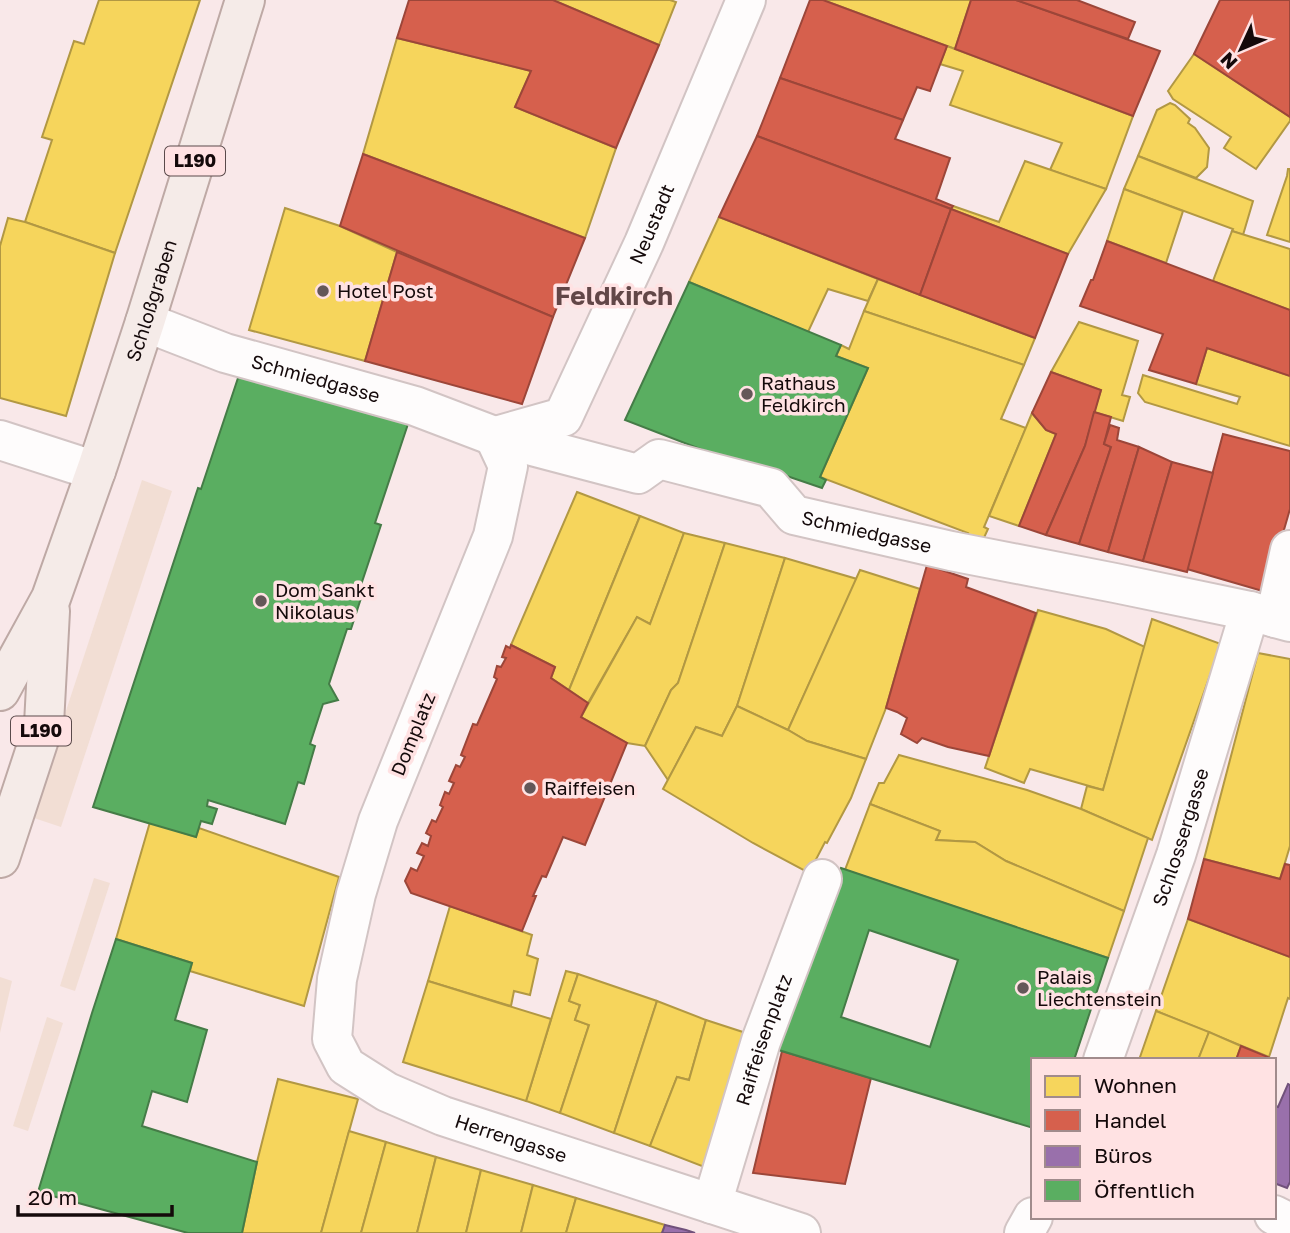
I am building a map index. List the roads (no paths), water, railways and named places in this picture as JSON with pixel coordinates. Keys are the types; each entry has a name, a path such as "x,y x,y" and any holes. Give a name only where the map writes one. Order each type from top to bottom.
{"main road":[{"name":"Schloßgraben","path":"0,691 51,598 145,322 245,0"},
{"name":"Schloßgraben","path":"0,858 44,724 51,598"}],"street":[{"name":"Neustadt","path":"494,436 563,417 644,243 746,0"},
{"name":"Schmiedgasse","path":"145,322 225,353 415,406 494,436 638,474 659,459 771,488 794,515 951,551 1272,617"},
{"name":"Domplatz","path":"332,1039 337,979 356,894 378,821 493,536 508,466 494,436"},
{"path":"0,440 96,471"},
{"name":"Schlossergasse","path":"1104,1058 1176,855 1272,617 1290,550"},
{"name":"Raiffeisenplatz","path":"712,1204 761,1041 822,879"},
{"name":"Herrengasse","path":"332,1039 346,1066 387,1092 443,1116 801,1233"}],"place":[{"name":"Hotel Post","path":"323,291"},
{"name":"Rathaus Feldkirch","path":"747,394"},
{"name":"Dom Sankt Nikolaus","path":"261,601"},
{"name":"Raiffeisen","path":"530,788"},
{"name":"Palais Liechtenstein","path":"1023,988"}],"district":[{"name":"Feldkirch","path":"614,296"}]}
